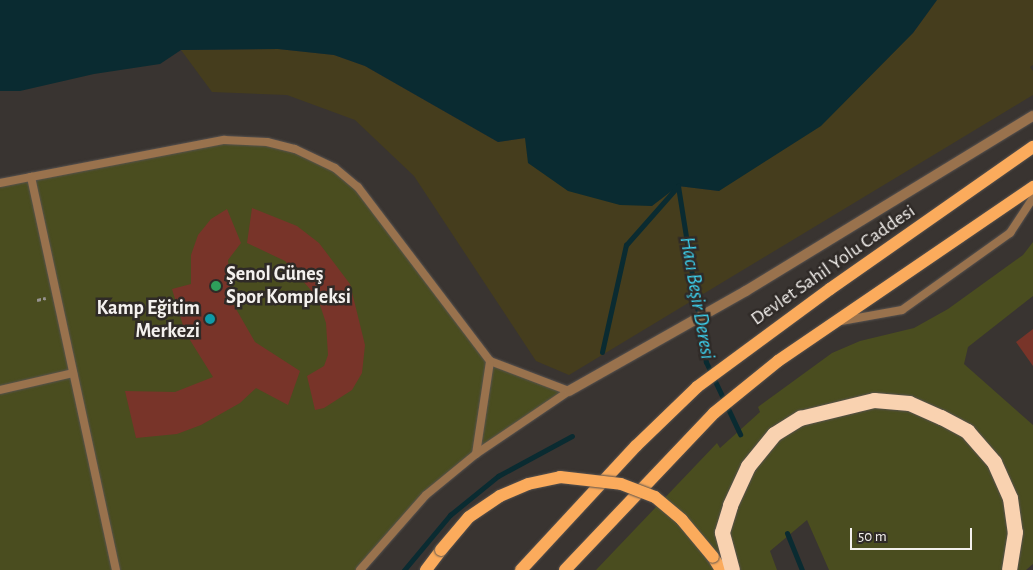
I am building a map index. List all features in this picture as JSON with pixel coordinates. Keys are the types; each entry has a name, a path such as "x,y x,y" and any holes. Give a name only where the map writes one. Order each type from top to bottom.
{"highway":[{"path":"732,570 722,532 730,505 748,466 768,441 800,418 874,400 909,403 967,431 994,462 1010,498 1015,532 1009,570"}],"main road":[{"name":"Devlet Sahil Yolu Caddesi","path":"521,570 661,422 697,387 765,336 1033,147"},
{"path":"565,570 679,447 714,413 778,361 1033,187"},
{"path":"426,570 469,517 500,496 528,484 560,478 621,484 655,497 682,520 713,557 721,570"}],"street":[{"path":"569,391 746,291 1033,116"}],"lane":[{"path":"0,183 224,140 267,142 295,148 335,168 358,187 490,361 569,391"},
{"path":"31,177 116,570"},
{"path":"834,322 902,310 1010,233 1033,198"},
{"path":"476,454 490,361"},
{"path":"0,390 73,373"},
{"path":"360,570 426,495 476,454 569,391"}],"green space":[{"name":"Şenol Güneş Spor Kompleksi","path":"224,140 267,142 335,168 358,187 490,361 569,391 476,454 426,495 360,570 0,570 0,183"},
{"path":"1033,242 1033,296 968,347 964,364 1033,425 1033,564 1026,570 829,570 807,520 770,551 777,570 596,570 717,443 720,448 760,412 758,407 832,353 860,341 914,328 948,309 1023,255"}],"sand":[{"path":"937,0 1033,0 1033,65 1030,67 1033,71 1033,95 569,375 536,361 414,176 355,120 287,95 212,92 181,50 278,49 334,55 365,66 498,142 526,138 651,206 678,186 719,191 913,33"}],"water":[{"path":"0,0 937,0 913,33 821,126 719,191 678,186 652,206 620,205 568,191 528,163 525,138 498,142 365,66 334,55 278,49 181,50 160,64 94,74 20,91 0,91"}],"building":[{"path":"252,208 297,226 319,243 350,284 365,345 362,373 352,390 324,408 315,410 307,376 324,366 328,355 326,323 320,305 310,289 285,261 247,243"},
{"name":"Kamp Eğitim Merkezi","path":"227,209 241,243 228,260 232,302 255,342 300,371 288,405 256,388 240,403 201,425 177,434 136,438 125,391 175,392 213,377 185,332 172,289 191,284 191,255 198,235 211,219"},
{"path":"1033,329 1033,366 1016,342"}],"waterway":[{"name":"Hacı Beşir Deresi","path":"678,186 706,362 740,434"},
{"path":"602,352 626,245 678,186"},
{"path":"404,570 450,515 498,476 572,436"},
{"name":"Hacı Beşir Deresi","path":"787,533 802,570"}],"place":[{"name":"Şenol Güneş Spor Kompleksi","path":"216,286"},
{"name":"Kamp Eğitim Merkezi","path":"210,319"}]}
